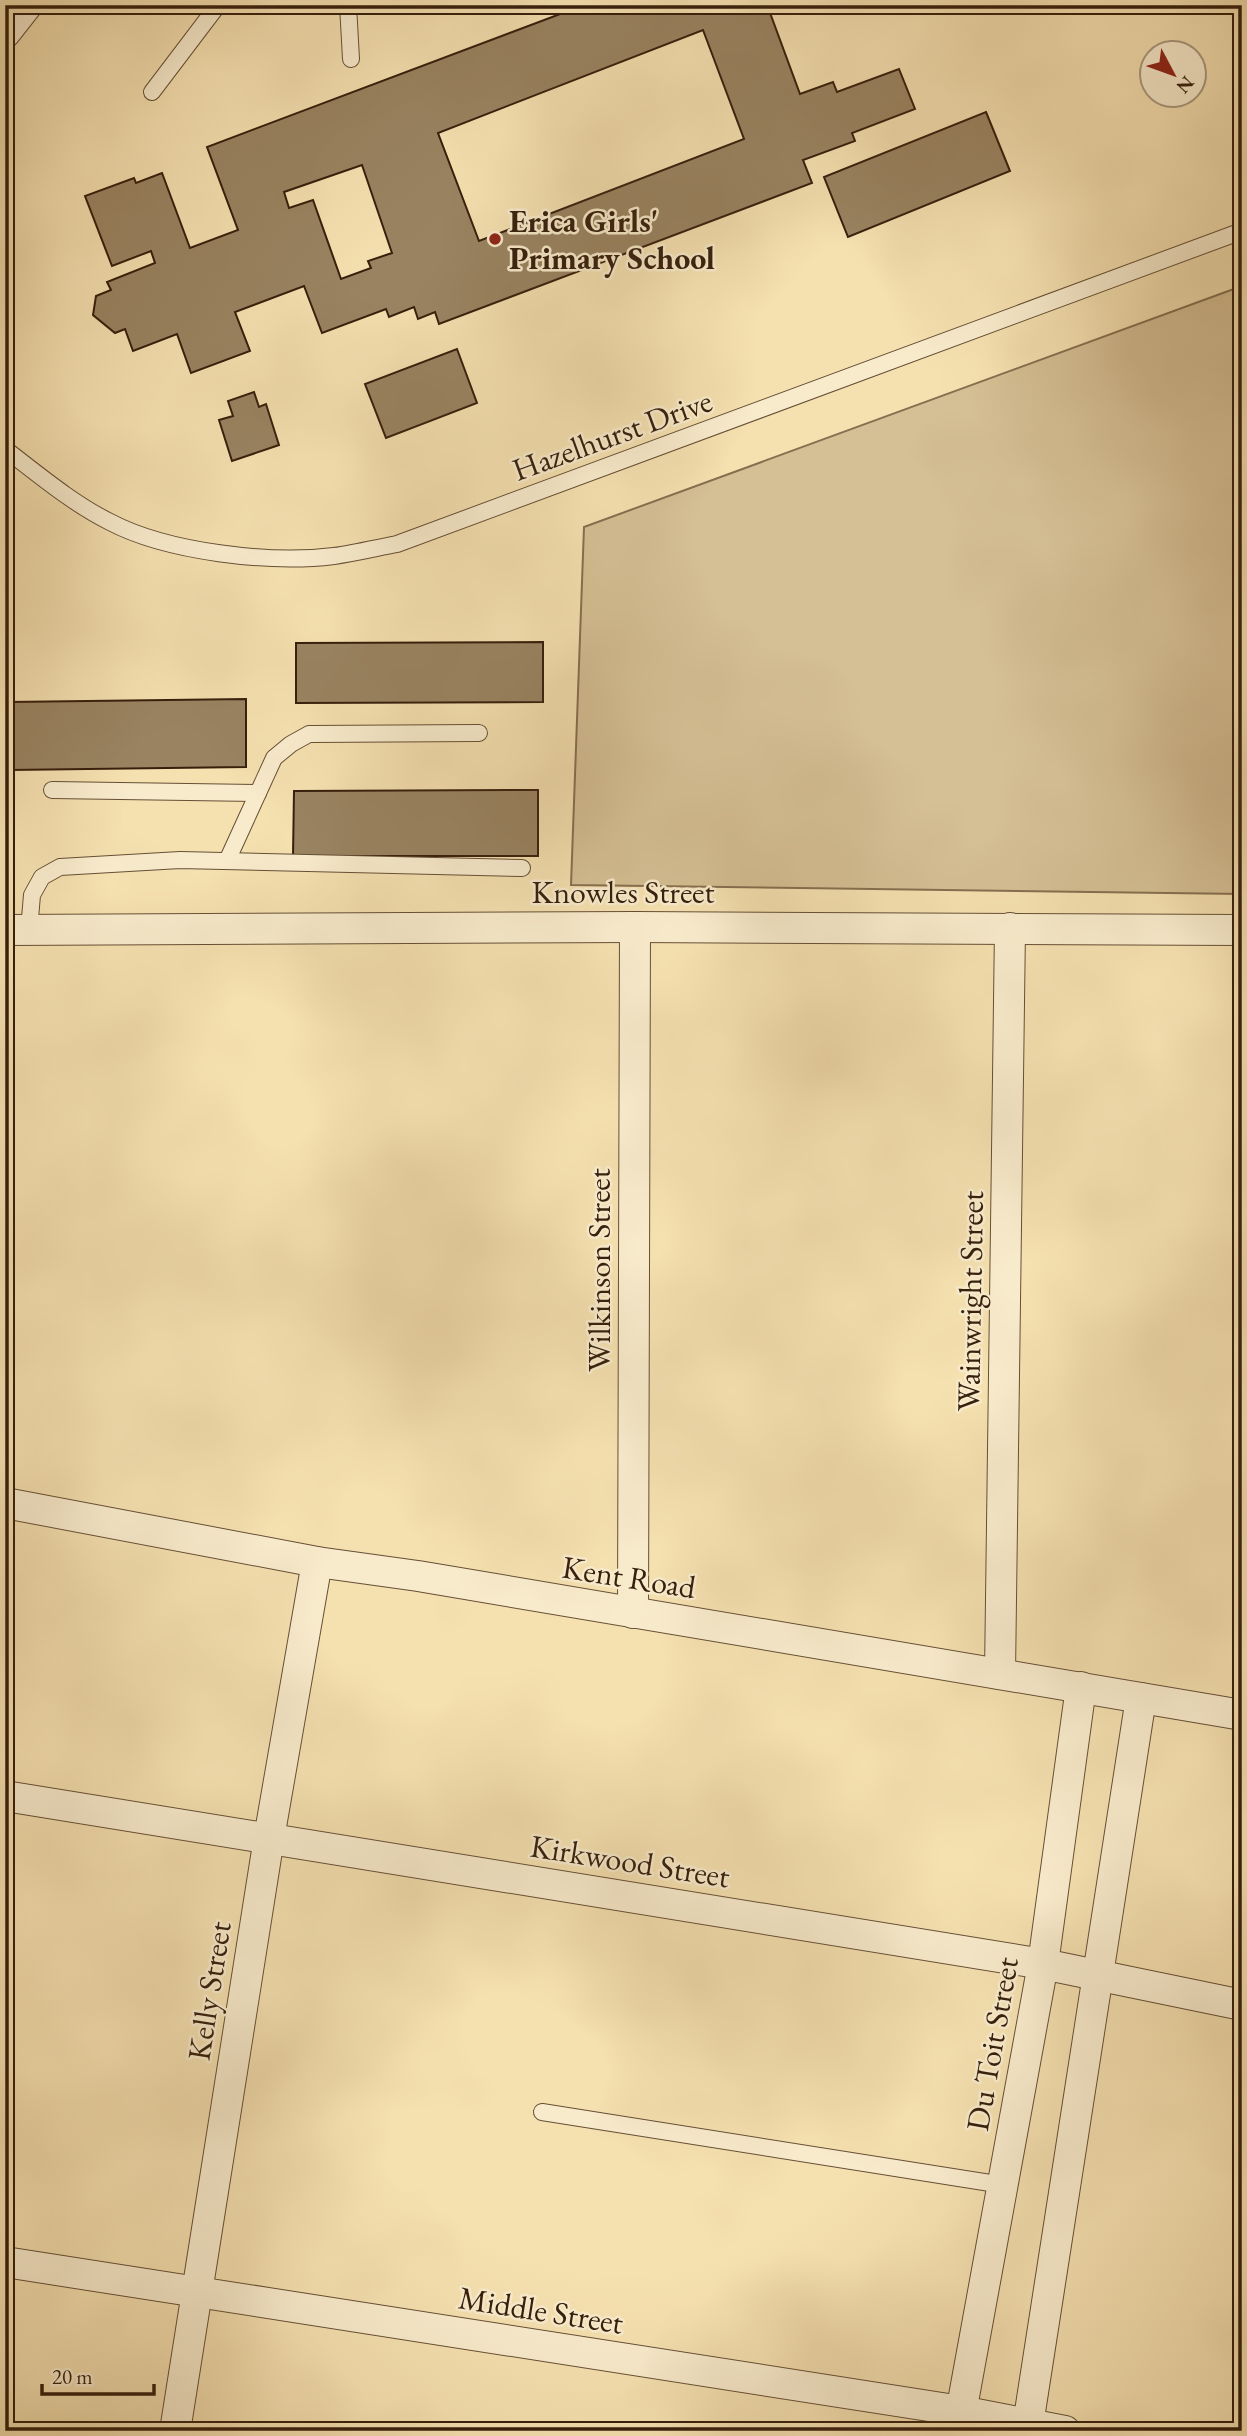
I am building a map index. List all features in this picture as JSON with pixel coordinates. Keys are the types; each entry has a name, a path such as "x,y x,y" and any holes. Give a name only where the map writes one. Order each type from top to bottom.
{"street":[{"path":"5,33 27,5"},
{"name":"Knowles Street","path":"17,930 635,927 1242,930"},
{"name":"Wilkinson Street","path":"633,1613 635,927"},
{"name":"Wainwright Street","path":"1000,1674 1010,928"},
{"name":"Kent Road","path":"5,1503 317,1562 418,1576 1242,1715"},
{"name":"Kelly Street","path":"175,2431 269,1838 317,1562"},
{"name":"Du Toit Street","path":"960,2421 1043,1964 1081,1687"},
{"path":"1028,2427 1141,1698"},
{"name":"Kirkwood Street","path":"5,1796 1043,1964 1242,2005"},
{"name":"Middle Street","path":"5,2262 198,2291 960,2421 1065,2431"}],"lane":[{"path":"152,92 218,5"},
{"path":"348,5 351,59"},
{"name":"Hazelhurst Drive","path":"5,449 74,501 111,523 158,541 229,554 275,557 346,554 397,544 1242,231"},
{"path":"227,861 274,758 309,734 479,733"},
{"path":"52,790 258,793"},
{"path":"17,930 43,877 60,867 180,860 522,868"},
{"path":"542,2112 1003,2185"}],"shaded area":[{"path":"1242,286 1242,894 571,885 584,527"}],"building":[{"path":"584,5 783,5 769,10 800,94 833,82 837,92 899,69 915,109 852,133 855,141 803,160 812,183 439,324 435,312 418,319 414,307 389,317 386,309 322,333 304,286 235,312 250,351 191,373 177,334 133,351 125,329 115,333 93,315 96,296 111,290 107,282 155,263 151,251 112,266 85,196 134,178 136,183 162,173 190,248 238,230 207,147","holes":["703,30 744,139 479,241 438,133","362,165 392,253 368,261 371,268 341,279 313,200 289,208 284,192"]},
{"path":"986,112 1010,171 848,237 824,177"},
{"path":"457,349 477,403 386,438 365,384"},
{"path":"254,392 259,407 266,404 279,445 232,461 219,420 233,416 228,401"},
{"path":"543,642 543,702 296,703 296,643"},
{"path":"246,699 246,767 10,770 9,702"},
{"path":"538,790 538,856 293,856 294,791"}],"place":[{"name":"Erica Girls' Primary School","path":"495,239"}]}
